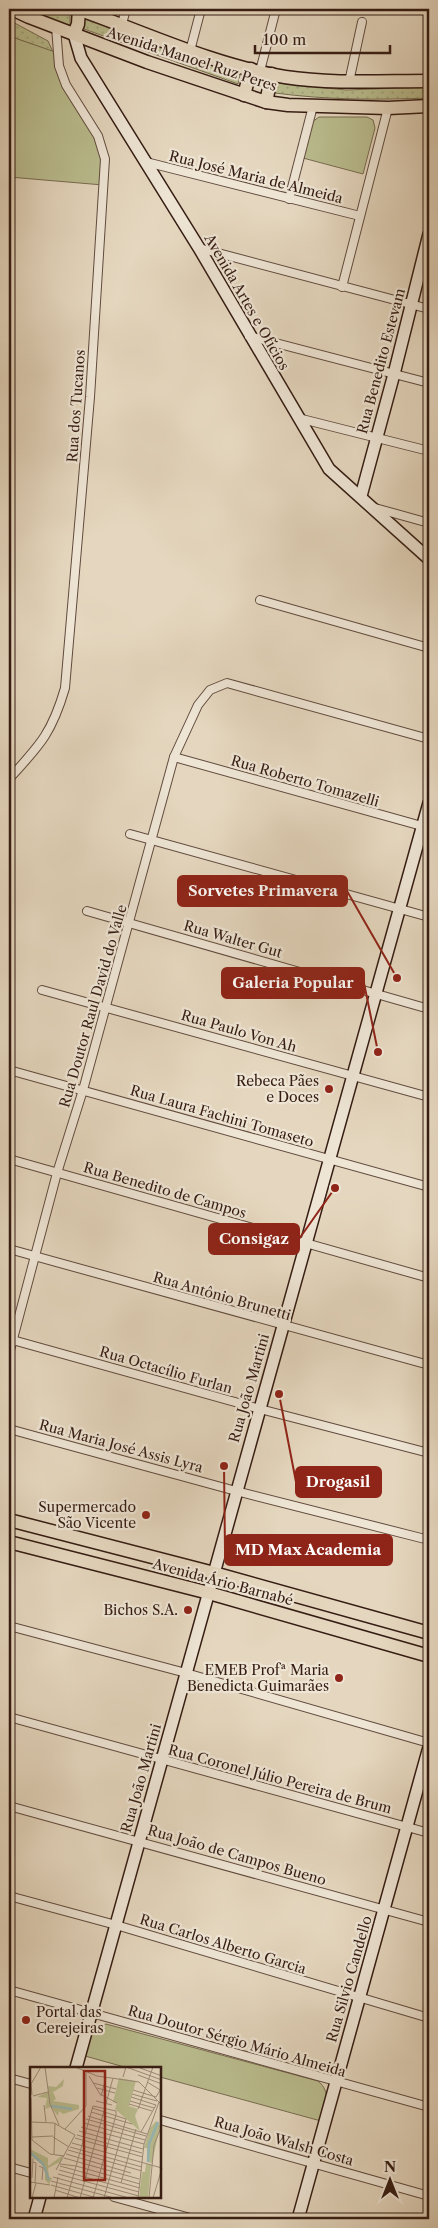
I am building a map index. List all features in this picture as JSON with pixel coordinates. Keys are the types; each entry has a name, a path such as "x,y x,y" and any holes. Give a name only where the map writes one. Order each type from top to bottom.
{"main road":[{"name":"Avenida Manoel Ruz Peres","path":"12,9 56,28 147,62 266,102 313,106 388,108 429,106"},
{"name":"Avenida Manoel Ruz Peres","path":"79,9 190,51 261,71 349,82 429,81"},
{"path":"74,34 78,24 79,9"},
{"path":"244,94 261,71"},
{"path":"261,71 266,102"},
{"name":"Avenida Ário Barnabé","path":"9,1520 214,1573 429,1633"},
{"name":"Avenida Ário Barnabé","path":"9,1542 209,1593 429,1656"}],"street":[{"path":"122,24 126,9"},
{"path":"190,51 201,9"},
{"path":"261,71 276,9"},
{"path":"349,82 362,22"},
{"name":"Rua dos Tucanos","path":"9,779 42,743 57,716 65,688 92,377 105,159 98,136 66,85 59,66 56,28"},
{"name":"Avenida Artes e Ofícios","path":"74,34 81,58 198,248 329,469 375,508 429,559"},
{"path":"290,199 313,106"},
{"path":"342,287 388,108"},
{"name":"Rua José Maria de Almeida","path":"146,162 360,216"},
{"name":"Rua Benedito Estevam","path":"361,496 429,234"},
{"path":"198,248 429,309"},
{"path":"249,336 429,383"},
{"path":"298,418 429,451"},
{"path":"375,508 429,523"},
{"path":"260,600 429,648"},
{"name":"Rua Doutor Raul David do Valle","path":"9,1354 11,1339 57,1173 83,1090 174,758 198,705 210,690 227,683 429,739"},
{"name":"Rua Roberto Tomazelli","path":"174,758 426,827"},
{"name":"Rua João Martini","path":"76,2067 282,1326 307,1244 329,1159 400,909 426,827 429,803"},
{"path":"130,834 429,917"},
{"name":"Rua Walter Gut","path":"87,911 429,1009"},
{"name":"Rua Paulo Von Ah","path":"42,990 429,1097"},
{"name":"Rua Laura Fachini Tomaseto","path":"9,1070 429,1187"},
{"name":"Rua Benedito de Campos","path":"9,1159 429,1278"},
{"name":"Rua Antônio Brunetti","path":"9,1249 282,1326 429,1365"},
{"name":"Rua Octacílio Furlan","path":"11,1339 429,1454"},
{"name":"Rua Maria José Assis Lyra","path":"9,1429 236,1491 429,1540"},
{"path":"9,1626 186,1673 429,1742"},
{"name":"Rua Coronel Júlio Pereira de Brum","path":"9,1717 429,1834"},
{"name":"Rua Silvio Candello","path":"298,2219 429,1747"},
{"name":"Rua João de Campos Bueno","path":"9,1806 140,1840 429,1922"},
{"name":"Rua Carlos Alberto Garcia","path":"9,1896 116,1925 429,2018"},
{"name":"Rua Doutor Sérgio Mário Almeida","path":"9,1990 429,2107"},
{"path":"9,2078 30,2084"},
{"name":"Rua João Walsh Costa","path":"161,2120 429,2196"},
{"path":"9,2167 30,2173"},
{"path":"34,2219 40,2198"},
{"path":"118,2198 194,2219"}],"green space":[{"path":"27,9 55,9 70,15 70,26"},
{"path":"84,19 240,75 238,84 84,29"},
{"path":"9,20 48,41 53,52 9,36"},
{"path":"9,36 58,53 59,66 98,136 105,159 103,185 9,177"},
{"path":"278,83 346,90 429,87 429,98 352,99 275,93"},
{"path":"319,117 367,117 373,120 375,128 363,174 303,158 312,122"},
{"path":"106,2024 318,2081 325,2090 326,2095 326,2105 321,2121 161,2077 161,2067 124,2067 85,2056 93,2032"}],"place":[{"name":"Sorvetes Primavera","path":"397,978"},
{"name":"Galeria Popular","path":"378,1052"},
{"name":"Rebeca Pães e Doces","path":"329,1089"},
{"name":"Consigaz","path":"335,1188"},
{"name":"Drogasil","path":"279,1394"},
{"name":"MD Max Academia","path":"224,1466"},
{"name":"Supermercado São Vicente","path":"146,1515"},
{"name":"Bichos S.A.","path":"188,1610"},
{"name":"EMEB Profª Maria Benedicta Guimarães","path":"339,1678"},
{"name":"Portal das Cerejeiras","path":"26,2020"}]}
